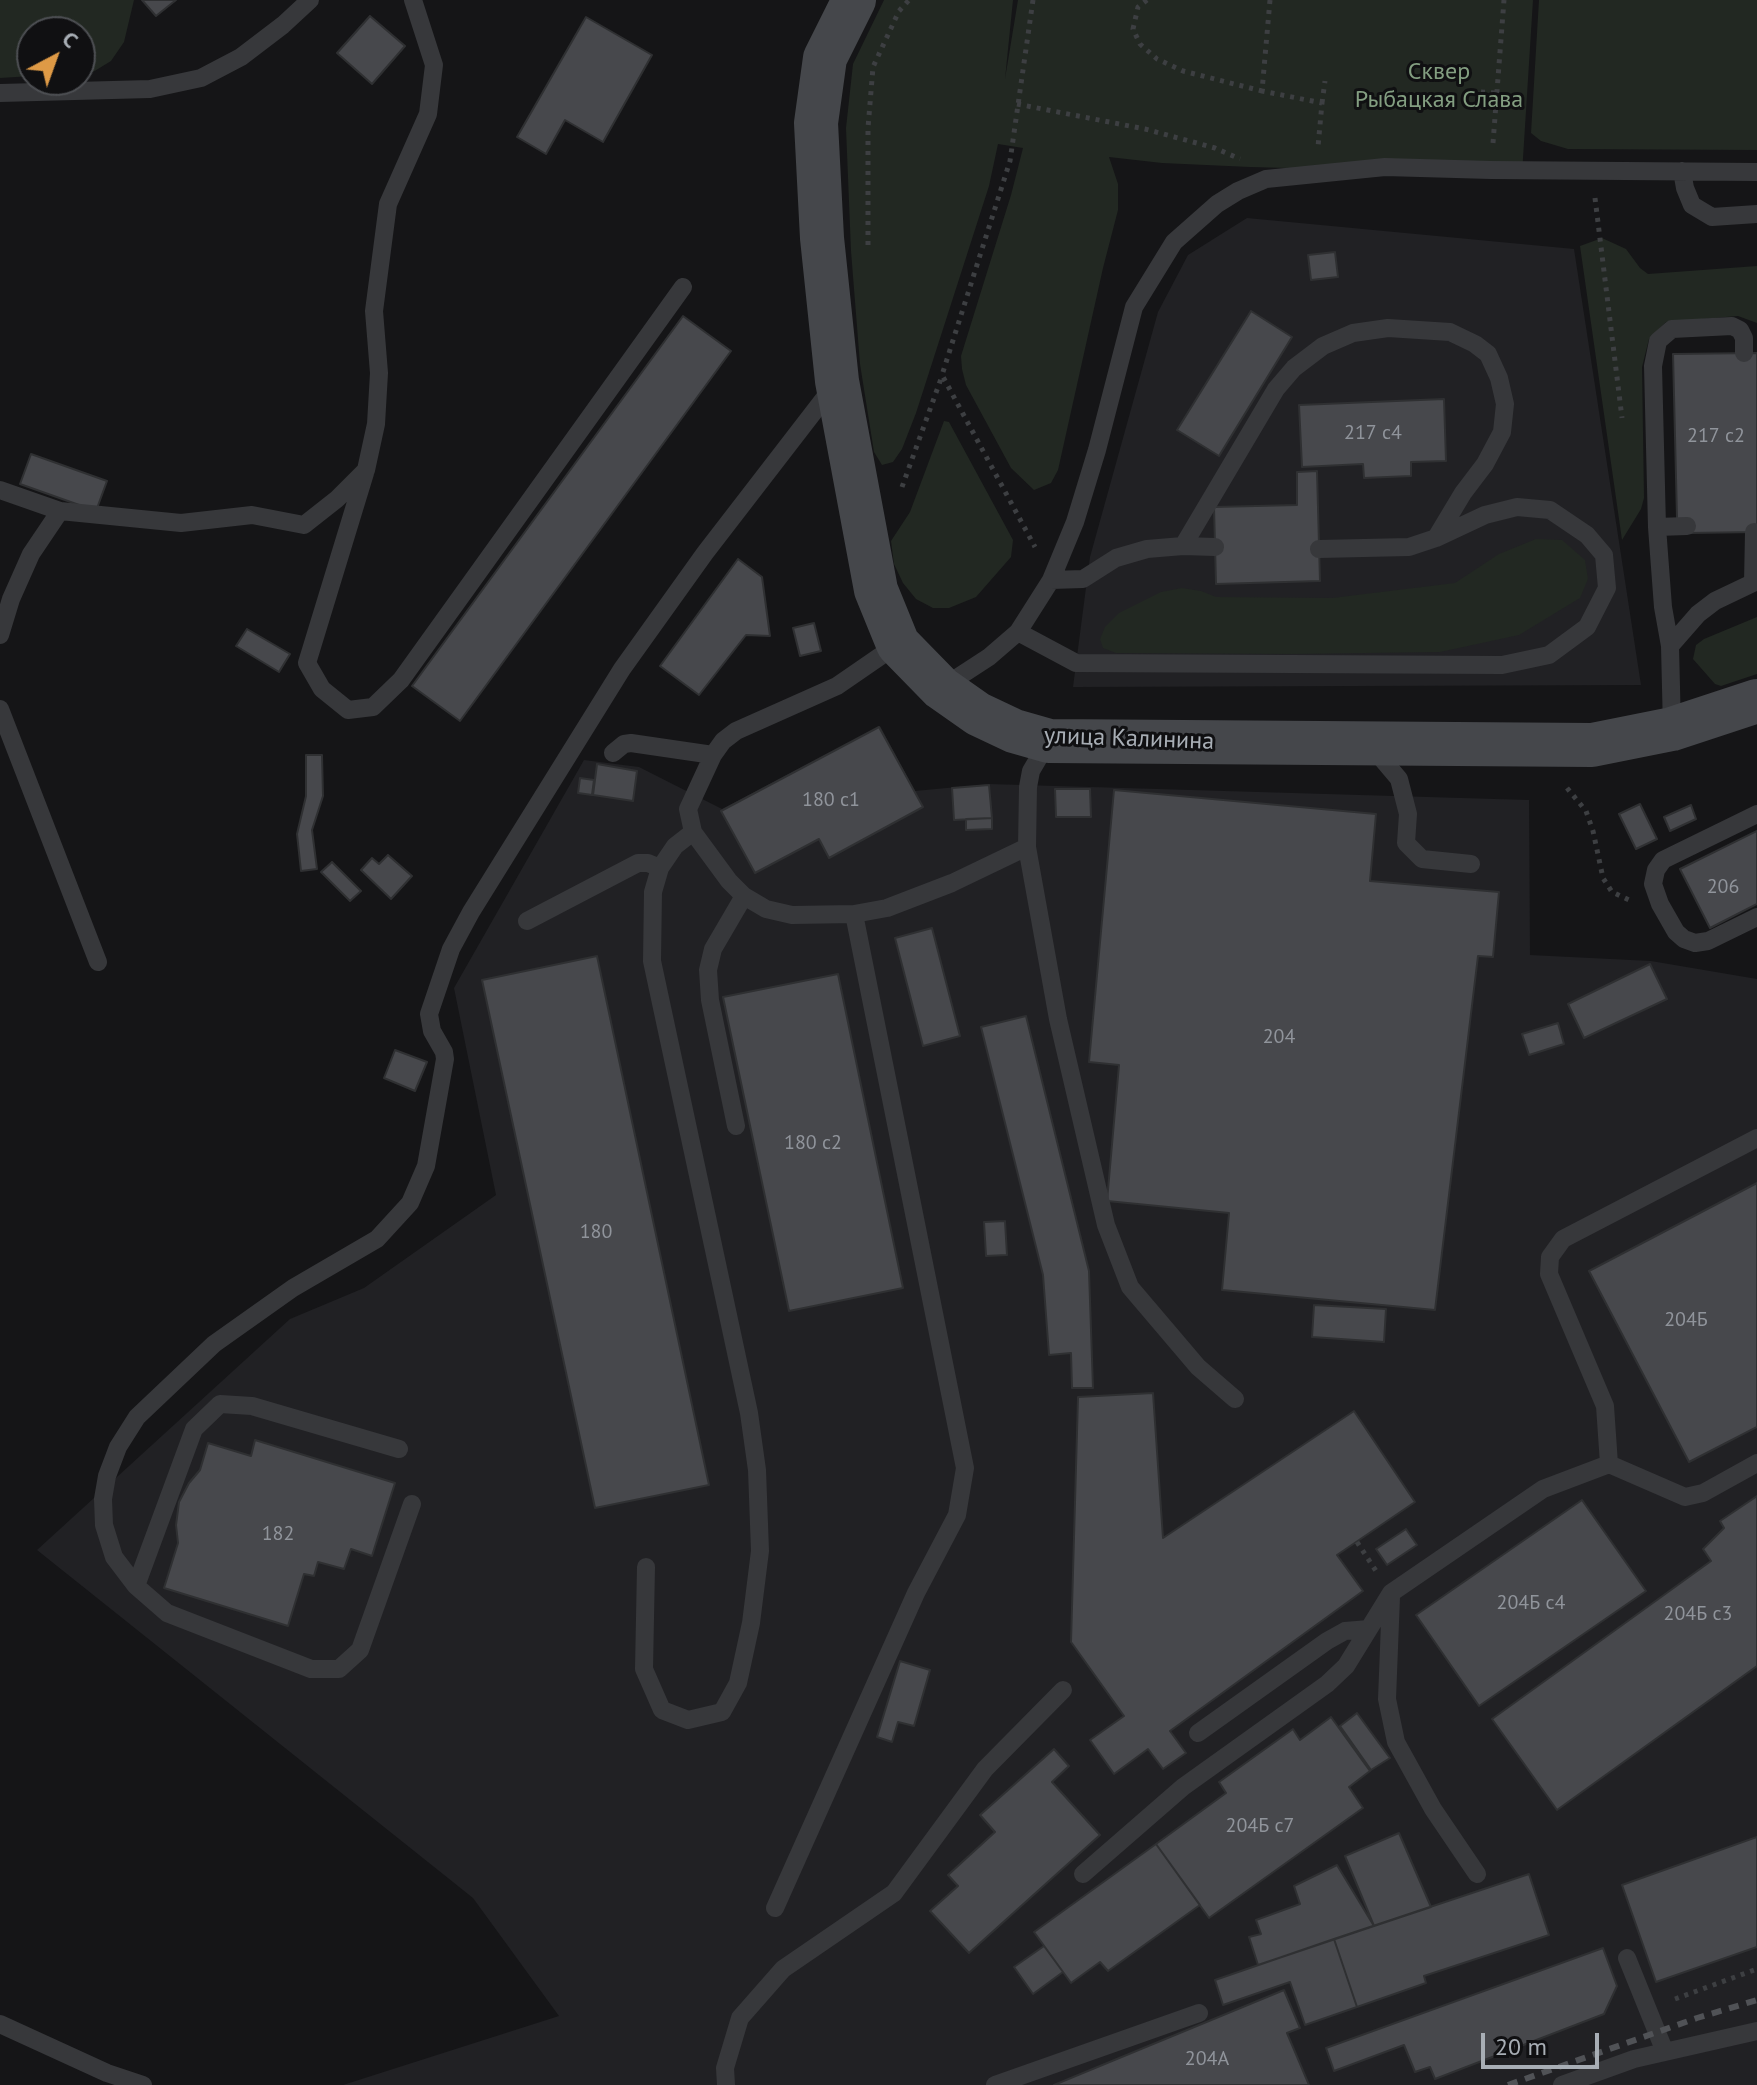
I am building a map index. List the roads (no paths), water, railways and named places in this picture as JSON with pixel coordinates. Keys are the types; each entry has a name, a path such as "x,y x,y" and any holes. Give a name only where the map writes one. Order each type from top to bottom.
{"main road":[{"name":"улица Калинина","path":"854,0 825,58 816,123 822,238 837,381 876,590 898,644 941,688 978,714 1014,731 1049,741 1592,745 1672,729 1757,701"}],"lane":[{"path":"0,93 150,89 201,78 241,57 310,0"},
{"path":"413,0 434,65 428,114 388,204 374,311 379,373 376,424 366,470 307,663 322,689 348,710 373,707 401,680 683,287"},
{"path":"941,688 989,657 1018,632 1051,580 1084,493 1134,307 1174,242 1217,204 1266,179 1385,167 1757,172"},
{"path":"1682,171 1692,205 1712,217 1757,214"},
{"path":"1672,729 1670,646 1663,607 1657,527 1653,366 1658,341 1672,329 1732,326 1740,330 1744,338 1744,353"},
{"path":"1183,546 1268,401 1294,368 1323,346 1353,333 1388,328 1450,332 1475,344 1488,354 1499,378 1505,404 1502,432 1485,464 1436,538"},
{"path":"412,1504 360,1650 339,1669 311,1669 167,1613 136,1586 114,1557 104,1525 103,1499 107,1476 118,1447 137,1417 214,1344 293,1288 377,1239 410,1203 426,1166 445,1059 432,1031 429,1014 451,949 622,669 705,553 837,381"},
{"path":"0,490 60,511 181,523 252,515 304,525 337,499 366,470"},
{"path":"1018,632 1076,663 1502,665 1549,655 1587,627 1607,588 1604,555 1587,535 1550,510 1517,507 1485,515 1436,538 1396,548 1319,549"},
{"path":"0,635 11,599 31,554 60,511"},
{"path":"1657,527 1687,526"},
{"path":"1670,646 1698,614 1715,601 1755,582 1754,532"},
{"path":"1051,580 1083,579 1116,558 1147,549 1215,547"},
{"path":"898,644 837,686 736,731 723,741 713,755 688,809 693,832 744,896 766,909 792,915 854,914 887,908 939,888 1027,847"},
{"path":"0,709 98,962"},
{"path":"1049,741 1031,771 1027,847 1058,1019 1106,1225 1130,1287 1198,1367 1235,1399"},
{"path":"613,753 624,744 631,743 713,755"},
{"path":"1371,744 1399,779 1408,814 1406,843 1422,859 1471,864"},
{"path":"1757,814 1663,860 1653,879 1660,904 1676,932 1684,939 1695,943 1708,941 1757,917"},
{"path":"646,1567 644,1669 662,1710 688,1720 722,1712 738,1683 751,1623 760,1551 760,1509 749,1413 652,961 653,892 660,868 675,846 693,832"},
{"path":"527,921 638,863 660,868"},
{"path":"736,1126 710,1000 708,970 713,949 744,896"},
{"path":"775,1908 916,1593 957,1515 965,1468 854,914"},
{"path":"1609,1464 1605,1406 1549,1274 1550,1257 1563,1239 1757,1138"},
{"path":"136,1586 194,1429 220,1404 252,1406 399,1449"},
{"path":"1083,1874 1183,1787 1327,1684 1346,1666 1391,1593 1543,1489 1609,1464 1685,1497 1703,1493 1757,1463"},
{"path":"1391,1593 1387,1699 1396,1742 1433,1809 1477,1874"},
{"path":"1198,1733 1327,1641 1345,1631 1369,1629"},
{"path":"726,2085 725,2068 740,2018 783,1969 894,1893 985,1769 1063,1690"},
{"path":"1627,1958 1665,2052"},
{"path":"995,2085 1199,2013"},
{"path":"0,2024 107,2073 143,2085"},
{"path":"1562,2085 1634,2059 1757,2031"}],"railway":[{"path":"1508,2085 1757,2000"}],"park label":[{"name":"Сквер Рыбацкая Слава","path":"1439,86"}]}
